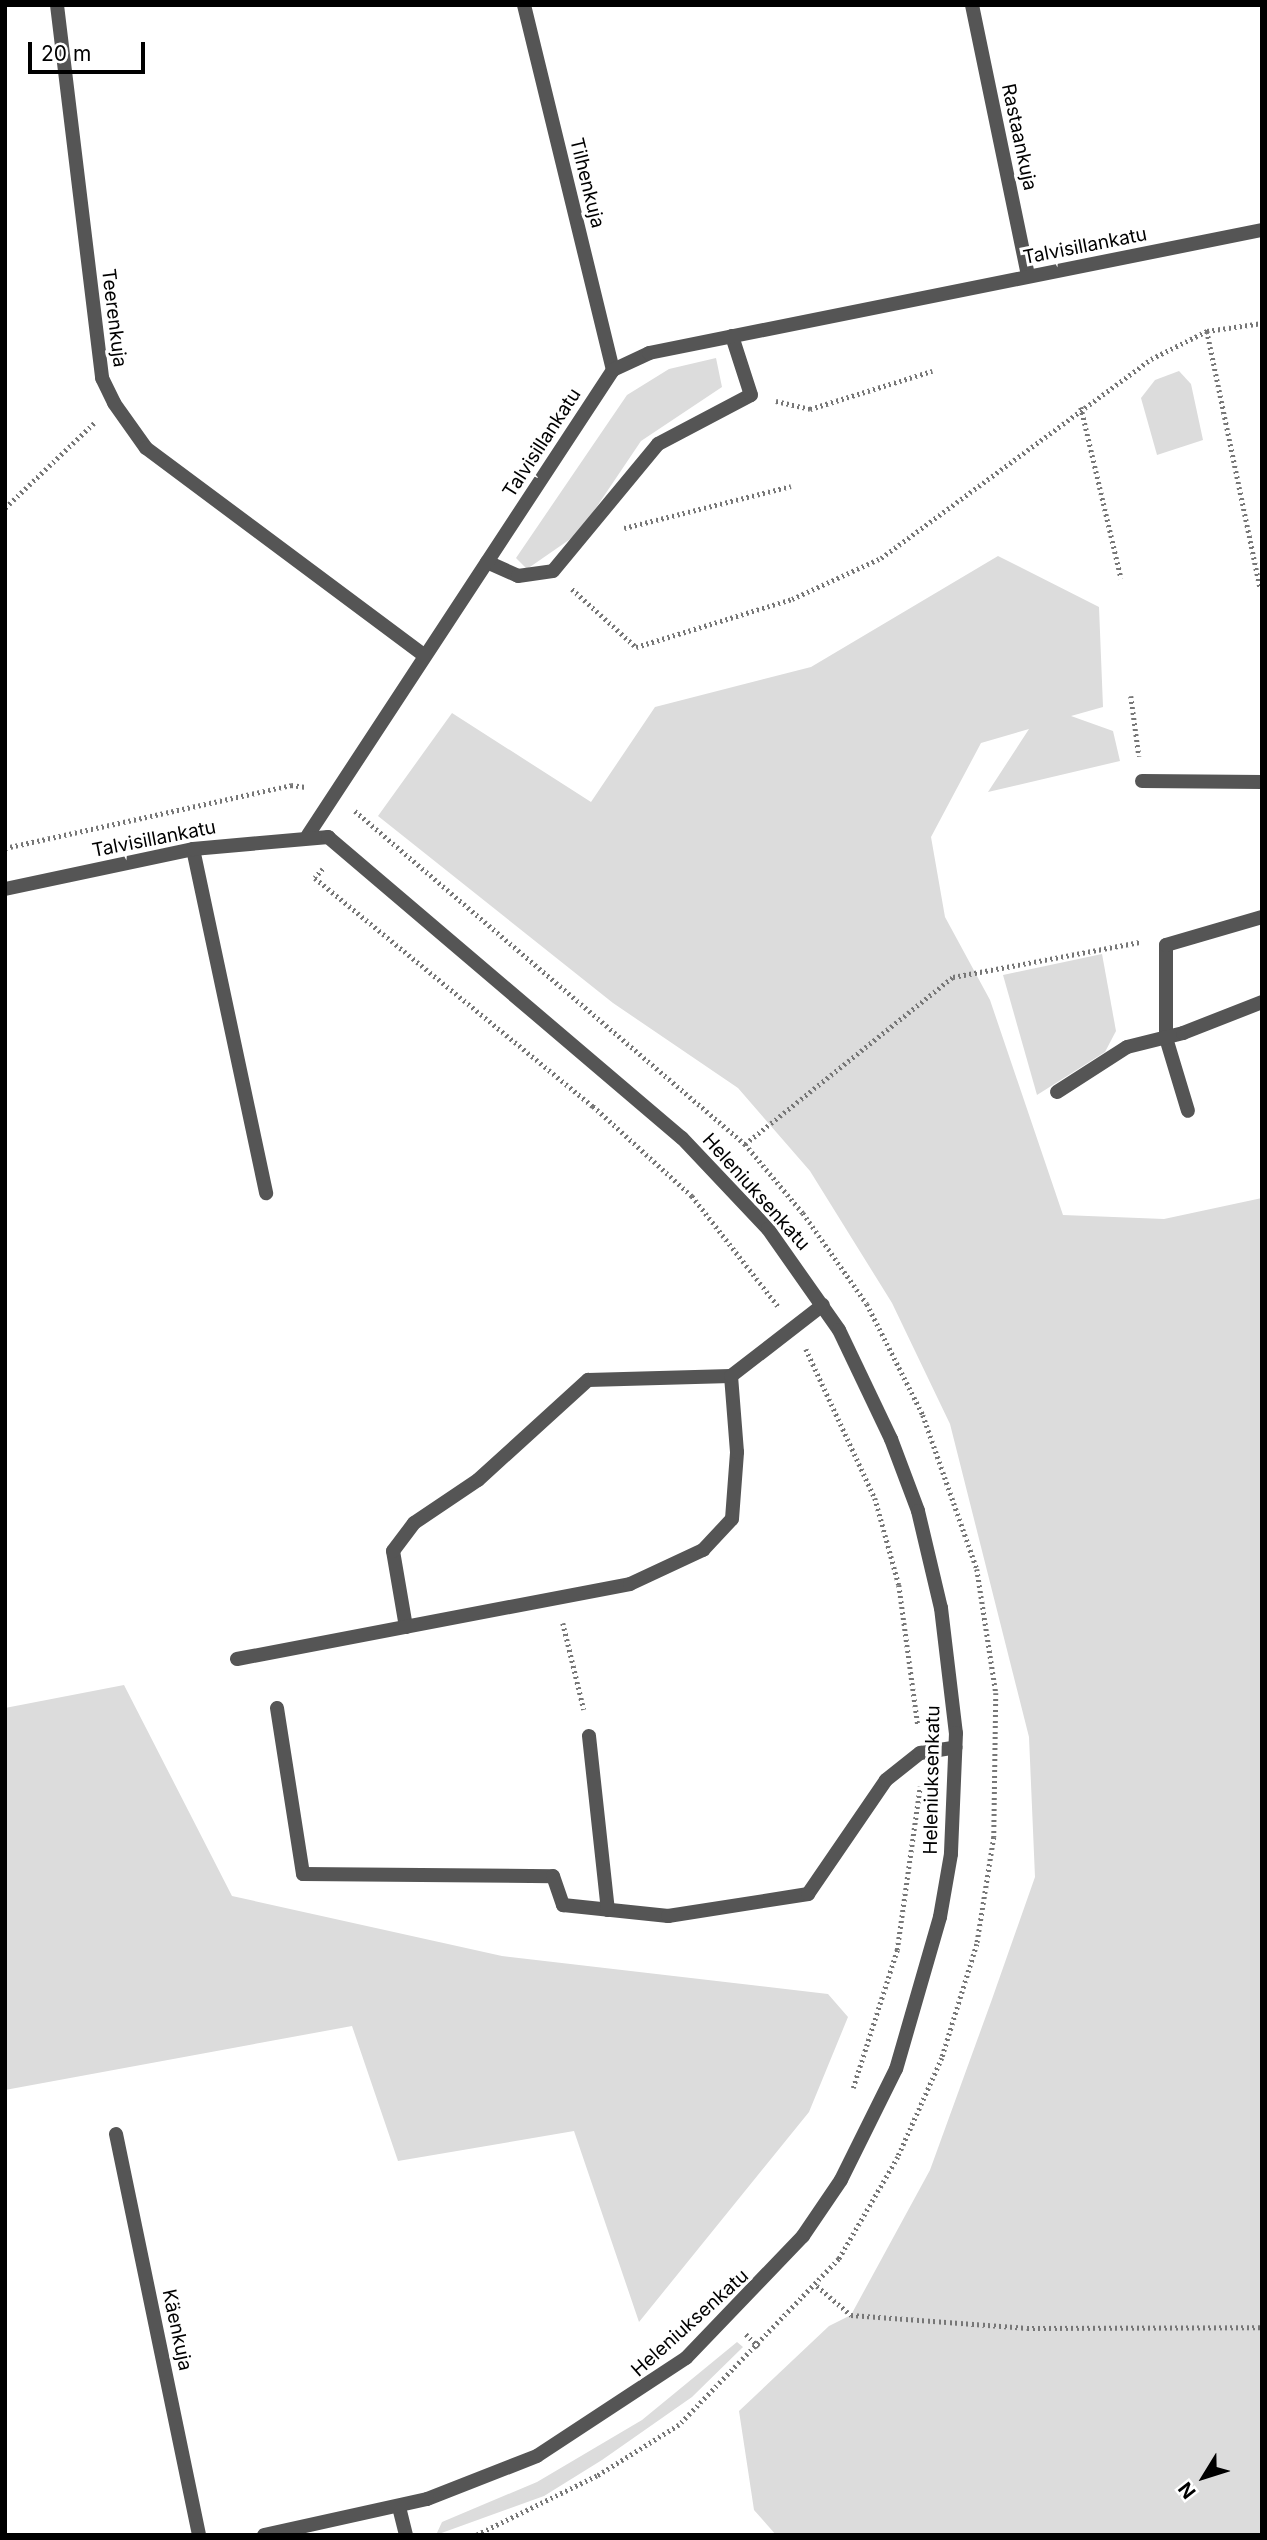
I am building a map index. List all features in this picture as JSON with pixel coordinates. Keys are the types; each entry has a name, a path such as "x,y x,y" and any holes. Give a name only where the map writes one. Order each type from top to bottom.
{"street":[{"name":"Teerenkuja","path":"57,5 102,377 114,403 146,448 422,654"},
{"name":"Tilhenkuja","path":"524,5 613,370"},
{"name":"Rastaankuja","path":"972,5 1028,276"},
{"name":"Talvisillankatu","path":"5,889 192,849 309,835 330,797 422,654 487,562 613,370 649,353 1262,230"},
{"path":"487,562 518,576 553,572 583,539 657,444 751,395 732,336"},
{"path":"1142,781 1262,782"},
{"name":"Heleniuksenkatu","path":"264,2535 399,2507 537,2456 614,2411 730,2318 803,2236 870,2127 916,2012 951,1854 956,1747 941,1608 918,1511 891,1439 823,1305 768,1229 682,1138 328,836 309,835"},
{"path":"192,849 267,1193"},
{"path":"1188,1111 1166,1038 1166,945 1262,917"},
{"path":"1057,1092 1126,1047 1166,1038 1262,1002"},
{"path":"406,1627 393,1551 414,1523 478,1480 588,1380 731,1376 823,1305"},
{"path":"237,1659 630,1584 703,1550 732,1519 737,1451 731,1376"},
{"path":"277,1708 303,1874 553,1876 563,1905 668,1916 808,1894 886,1780 920,1753 956,1747"},
{"path":"589,1736 608,1910"},
{"name":"Käenkuja","path":"116,2134 199,2535"},
{"path":"399,2507 406,2535"}],"path":[{"path":"553,572 636,647 792,599 881,558 1081,407 1151,359 1208,331 1262,323"},
{"path":"1208,331 1260,587"},
{"path":"751,395 810,409 932,371"},
{"path":"5,508 114,403"},
{"path":"1081,407 1121,578"},
{"path":"583,539 791,486"},
{"path":"1131,696 1142,781"},
{"path":"5,848 291,785 330,797 368,818 745,1144 867,1304 923,1415 977,1569 996,1693 994,1837 973,1956 942,2058 898,2157 817,2286 679,2425 575,2488 477,2535"},
{"path":"745,1144 953,978 1135,941 1166,945"},
{"path":"566,1634 589,1736"},
{"path":"817,2286 850,2315 1027,2328 1262,2327"}],"shaded area":[{"path":"716,358 722,387 641,441 579,533 527,569 516,558 627,395 669,369"},
{"path":"1179,371 1191,384 1203,440 1157,455 1141,398 1155,380"},
{"path":"998,556 1099,607 1103,707 1071,716 1113,731 1120,761 988,792 1029,729 981,743 931,837 945,917 990,1000 1063,1215 1164,1219 1262,1198 1262,2535 776,2535 754,2510 739,2411 829,2326 851,2315 930,2170 991,2002 1035,1877 1029,1737 950,1424 892,1303 810,1171 738,1088 613,1003 378,816 452,713 591,802 655,707 811,667"},
{"path":"1102,954 1116,1031 1105,1052 1037,1095 1003,975"},
{"path":"124,1685 232,1896 502,1956 828,1994 848,2017 809,2112 639,2322 574,2131 398,2161 352,2026 5,2090 5,1708"},
{"path":"737,2342 743,2347 692,2397 602,2460 544,2496 436,2535 442,2522 537,2482 642,2420"}]}
